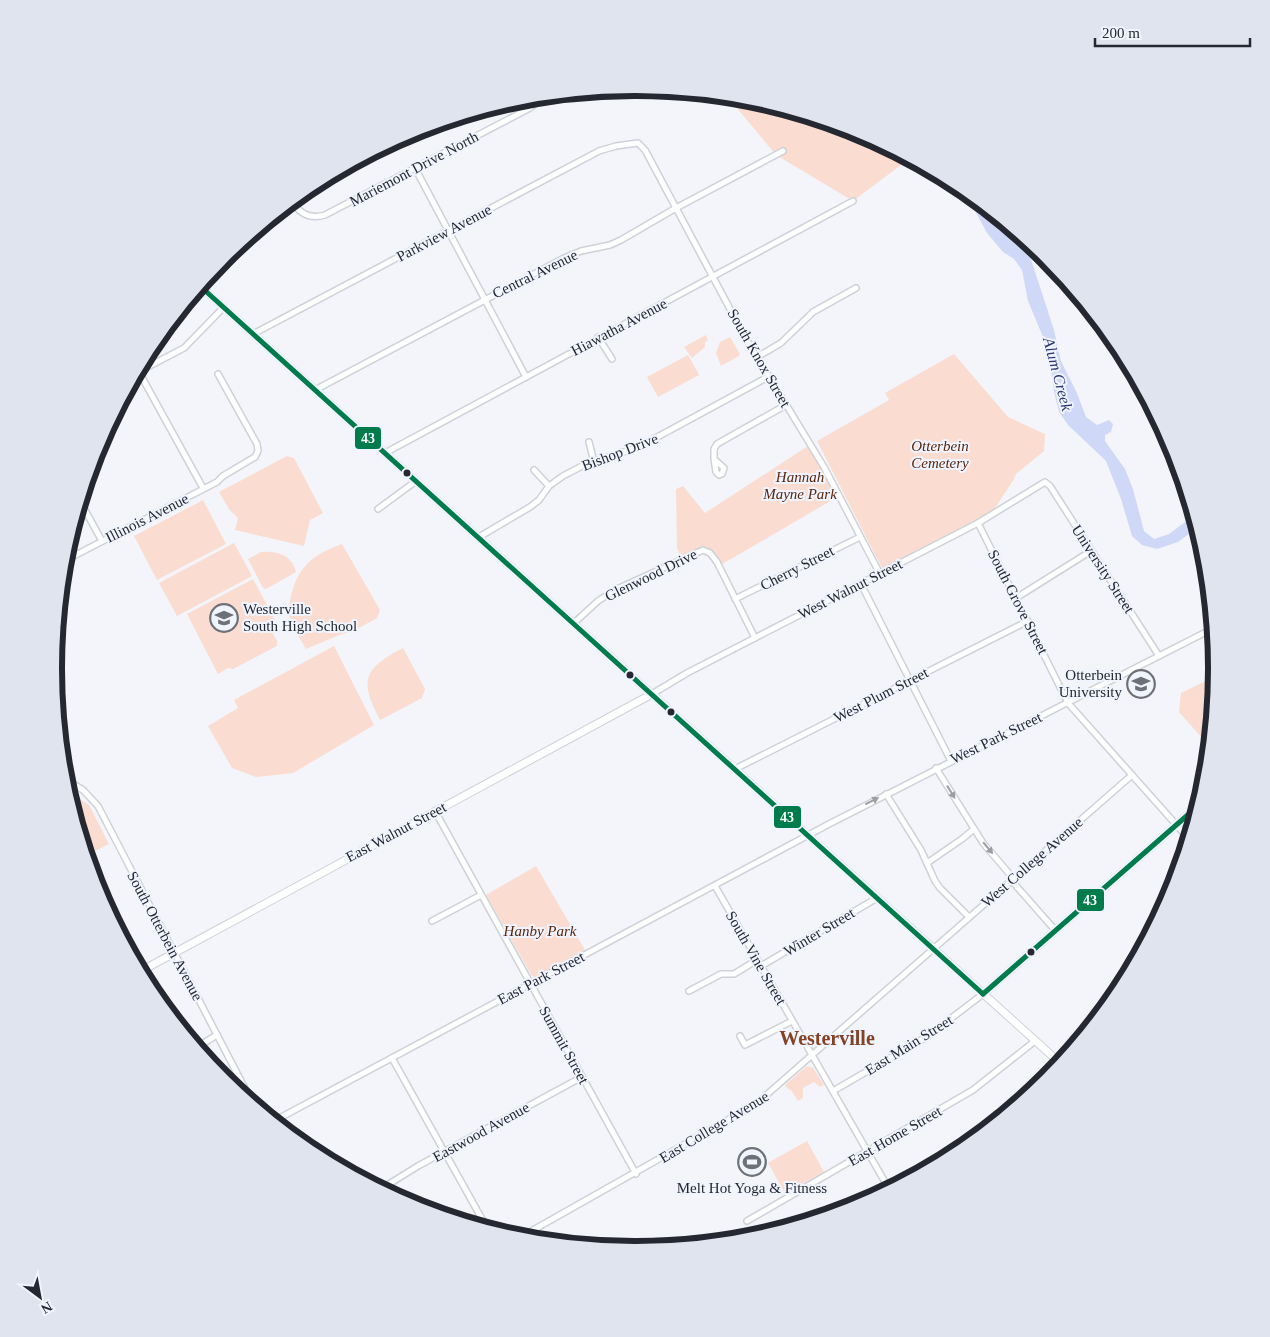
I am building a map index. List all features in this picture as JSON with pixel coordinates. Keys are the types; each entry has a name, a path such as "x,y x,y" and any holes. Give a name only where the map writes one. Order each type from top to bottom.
{"main road":[{"path":"205,291 1054,1058"},
{"name":"East Walnut Street","path":"147,967 652,694"},
{"path":"983,994 1189,814"}],"street":[{"name":"Mariemont Drive North","path":"296,207 300,212 309,216 325,215 533,105"},
{"name":"South Knox Street","path":"638,143 645,150 768,377 824,467 880,574"},
{"name":"Parkview Avenue","path":"253,334 599,151 638,143"},
{"name":"Central Avenue","path":"315,390 564,258 581,251 621,240 676,208 783,151"},
{"path":"415,168 526,377"},
{"name":"Hiawatha Avenue","path":"385,453 598,337 853,202"},
{"path":"757,357 781,343 812,312 856,288"},
{"path":"149,366 184,348 224,307"},
{"path":"598,337 612,359"},
{"name":"Illinois Avenue","path":"74,556 203,488 254,458 258,450 257,444 218,374"},
{"name":"Bishop Drive","path":"479,537 530,507 539,500 549,486 563,476 594,462 639,448 768,377"},
{"path":"141,378 203,488"},
{"path":"714,459 714,448 717,444 786,405"},
{"path":"589,442 594,462"},
{"path":"534,470 549,486"},
{"path":"378,510 416,481"},
{"name":"West Walnut Street","path":"652,694 755,638 978,523 1043,482 1046,482"},
{"name":"University Street","path":"1046,482 1159,656"},
{"path":"85,510 102,541"},
{"name":"South Grove Street","path":"978,523 1068,703 1183,833"},
{"name":"Cherry Street","path":"735,599 860,537"},
{"name":"Glenwood Drive","path":"574,624 598,601 615,590 700,550 710,553 717,562 735,599"},
{"path":"1016,598 1091,551"},
{"path":"861,584 951,761"},
{"path":"735,599 755,638"},
{"name":"West Plum Street","path":"735,769 1028,621"},
{"name":"West Park Street","path":"808,835 936,768 1206,632"},
{"path":"936,768 983,843 1055,930"},
{"name":"West College Avenue","path":"934,950 1012,879 1132,775"},
{"name":"South Otterbein Avenue","path":"75,785 83,790 98,806 243,1085"},
{"path":"886,794 921,850 935,881 970,917"},
{"name":"Summit Street","path":"435,811 636,1174"},
{"path":"927,863 974,829"},
{"name":"East Park Street","path":"280,1118 808,835"},
{"name":"South Vine Street","path":"715,886 886,1183"},
{"path":"432,920 481,894"},
{"name":"Winter Street","path":"761,966 877,898"},
{"name":"East College Avenue","path":"531,1231 751,1108 934,950"},
{"path":"689,991 721,974 734,974 757,960"},
{"name":"East Main Street","path":"833,1092 928,1036 983,994"},
{"path":"740,1036 745,1045 792,1021"},
{"path":"203,1043 217,1036"},
{"name":"East Home Street","path":"747,1221 979,1086 1035,1041"},
{"path":"392,1058 482,1220"},
{"name":"Eastwood Avenue","path":"388,1185 582,1077"}],"green space":[{"path":"734,105 819,126 903,163 853,201 776,155"},
{"path":"706,335 708,340 705,342 705,347 692,358 684,347"},
{"path":"730,337 740,354 721,366 716,353 720,342"},
{"name":"Otterbein Cemetery","path":"954,354 1008,417 1045,434 1044,451 1016,474 993,511 882,568 817,441 889,400 885,393"},
{"path":"688,355 699,375 658,397 647,377"},
{"name":"Hannah Mayne Park","path":"811,444 839,496 719,566 706,551 682,559 677,548 676,489 683,486 705,513"},
{"path":"287,456 294,458 323,513 310,520 304,546 235,530 238,518 229,509 219,492"},
{"path":"203,500 226,544 157,580 134,536"},
{"path":"234,543 252,576 177,616 159,583"},
{"path":"342,544 380,610 377,618 357,629 306,649 289,615 290,601 295,582 304,567 316,556"},
{"path":"261,552 273,552 283,555 291,562 296,572 266,589 263,588 248,559"},
{"path":"253,579 275,620 268,624 277,641 277,646 233,669 228,668 218,674 187,614"},
{"path":"334,646 374,725 293,773 256,777 232,768 208,726 238,708 234,700"},
{"path":"403,648 425,689 422,698 380,720 369,695 369,677 373,669 380,662"},
{"path":"1207,680 1203,739 1179,712 1181,693"},
{"path":"78,797 89,805 109,844 93,852"},
{"name":"Hanby Park","path":"536,866 585,950 535,977 532,976 486,895"},
{"path":"807,1066 813,1068 824,1085 820,1087 814,1082 803,1088 803,1098 798,1101 791,1090 785,1085"},
{"path":"807,1141 824,1172 785,1193 768,1163"}],"water":[{"name":"Alum Creek","path":"973,206 1029,254 1054,330 1061,361 1077,393 1086,417 1097,425 1109,420 1113,424 1111,432 1105,435 1105,441 1125,469 1133,489 1144,531 1154,539 1169,534 1188,520 1191,533 1178,542 1157,549 1142,545 1132,536 1121,499 1106,461 1068,425 1059,412 1048,349 1028,301 1022,270 1014,259 1003,252 987,233"}],"transit line":[{"name":"43","path":"205,291 983,994"},
{"name":"43","path":"983,994 1189,814"}],"place":[{"name":"Westerville South High School","path":"224,618"},
{"name":"Otterbein University","path":"1141,684"},
{"name":"Melt Hot Yoga & Fitness","path":"752,1162"}],"district":[{"name":"Westerville","path":"827,1038"}]}
